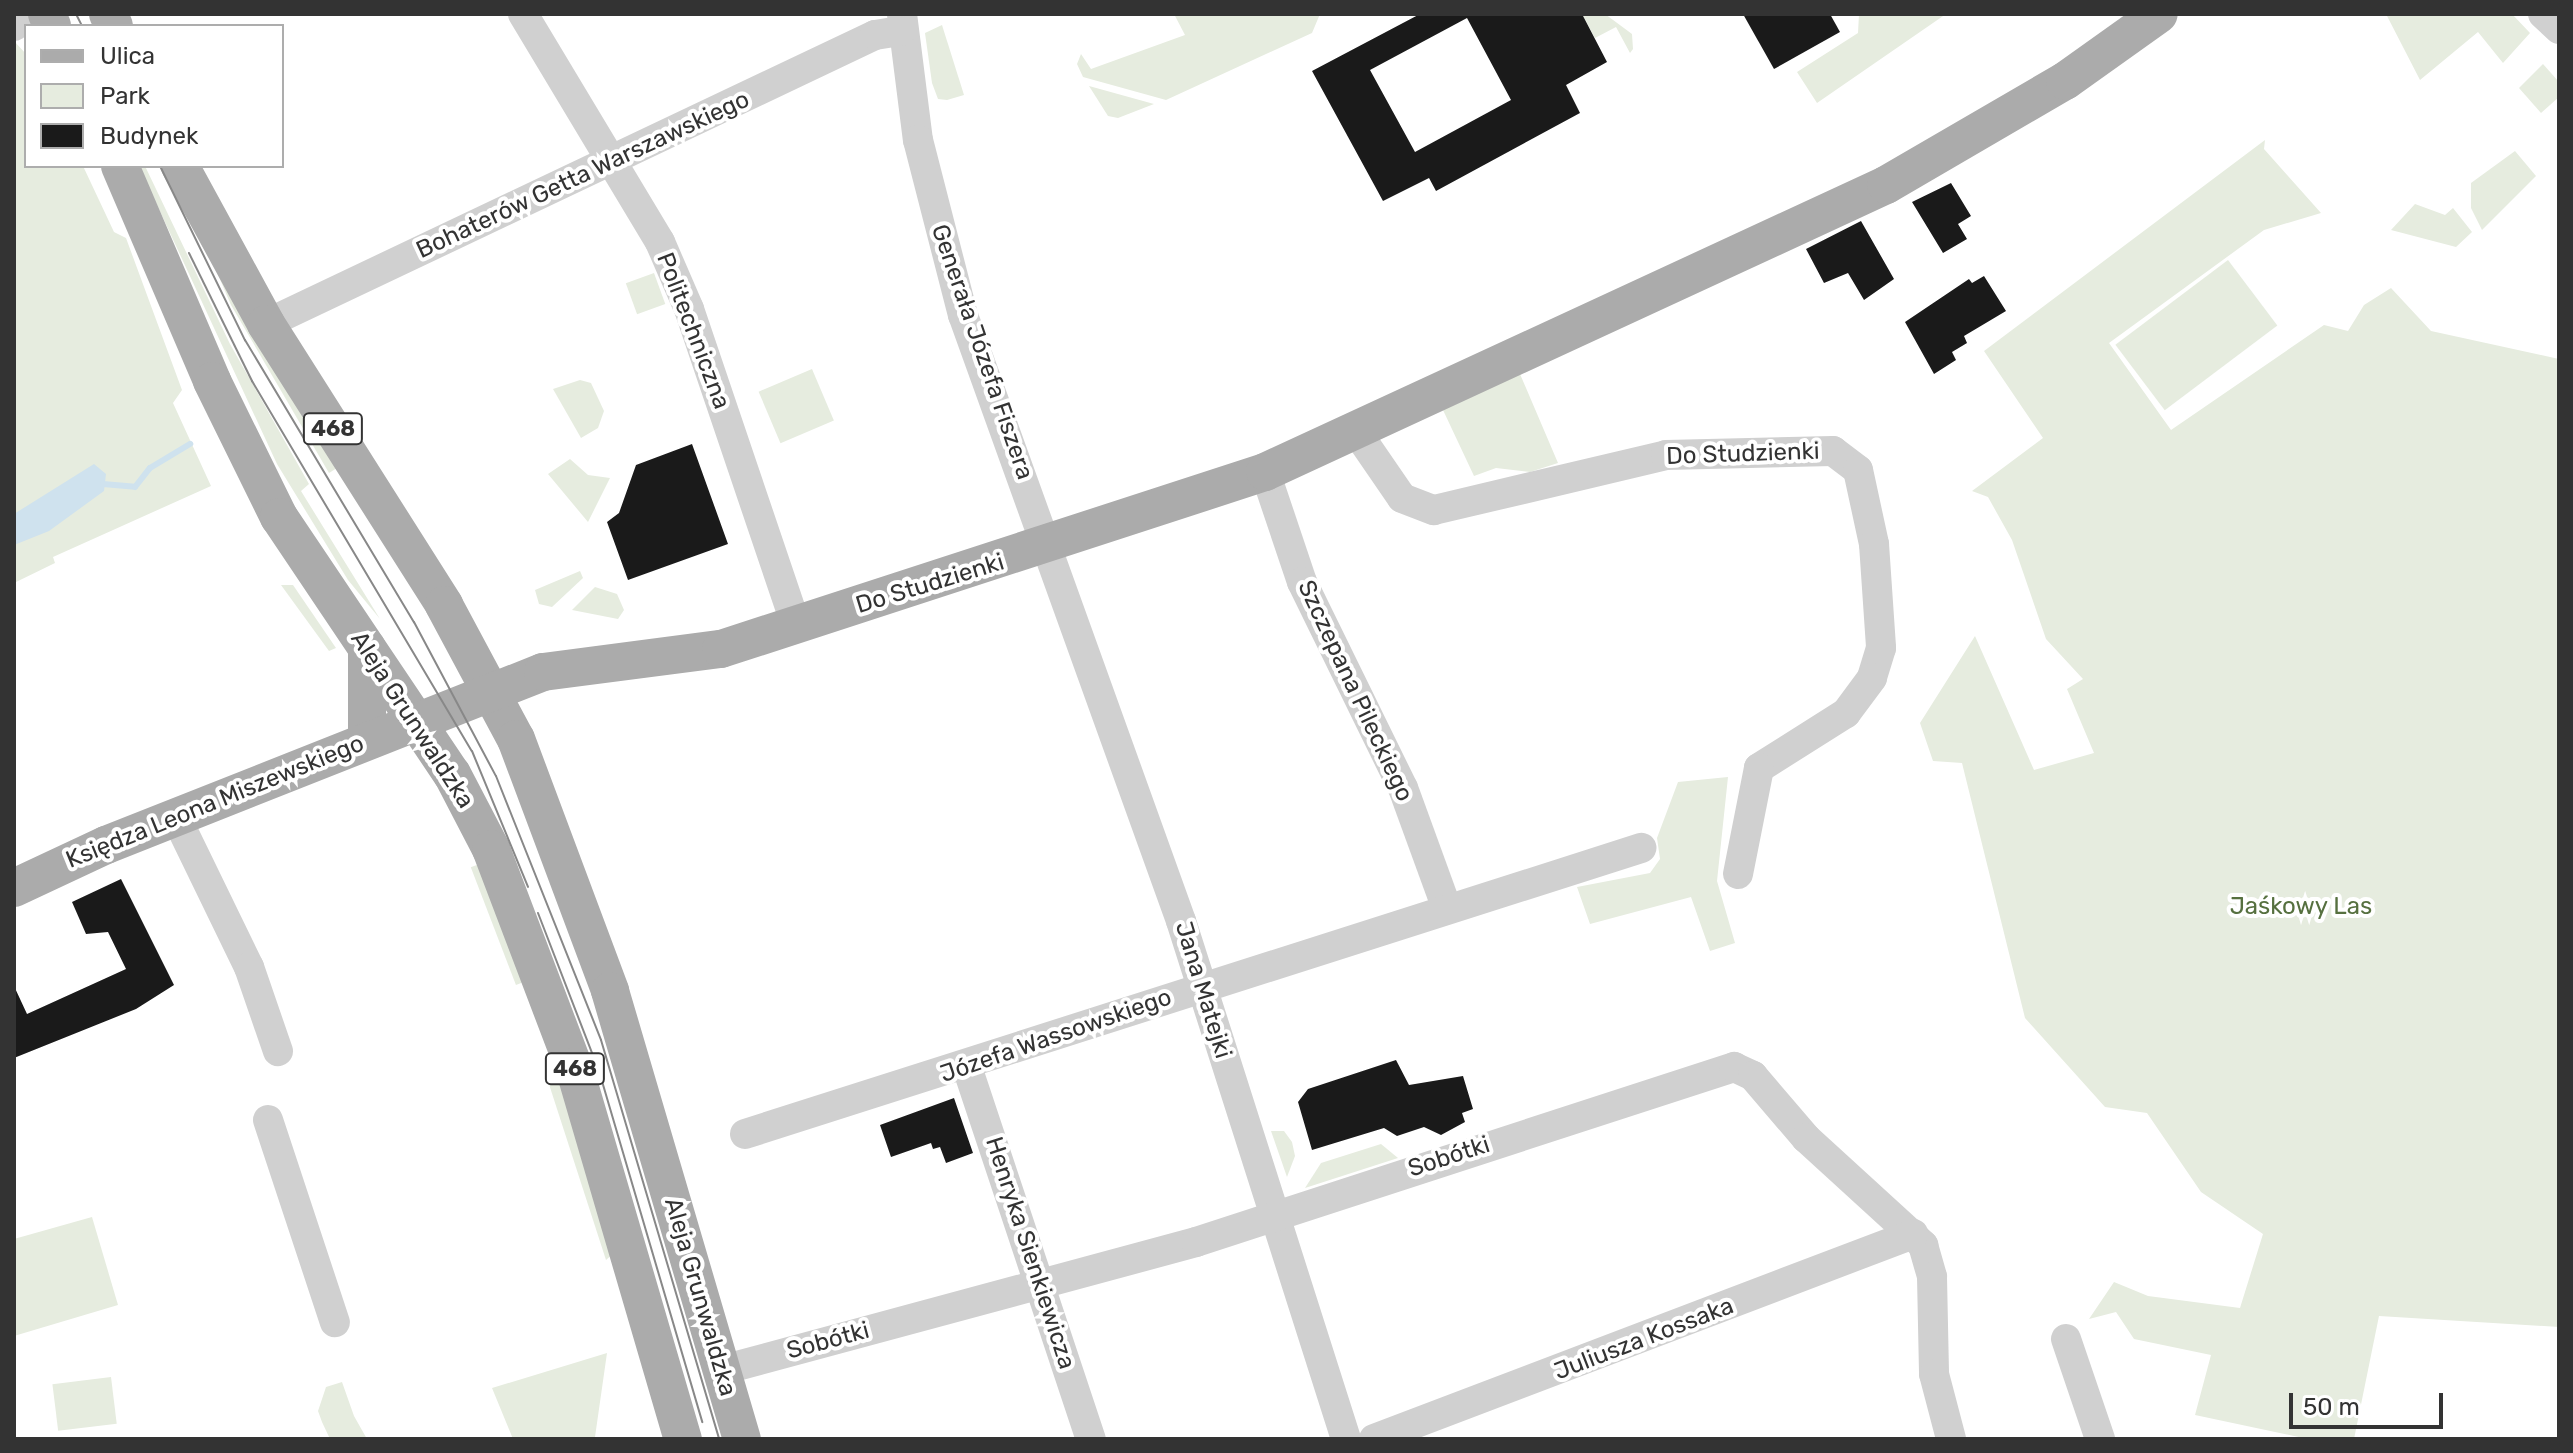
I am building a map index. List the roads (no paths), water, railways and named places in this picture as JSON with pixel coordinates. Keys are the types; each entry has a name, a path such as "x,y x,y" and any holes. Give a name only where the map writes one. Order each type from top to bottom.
{"main road":[{"name":"Do Studzienki","path":"492,689 543,672 692,654 796,626 1265,472 1900,177 2065,81 2159,14"},
{"name":"Aleja Grunwaldzka","path":"121,168 245,451 279,517 417,720 491,849 540,971 683,1439"},
{"name":"Aleja Grunwaldzka","path":"181,168 266,324 492,689 532,777 610,991 742,1439"},
{"path":"367,648 367,740"},
{"name":"Księdza Leona Miszewskiego","path":"15,884 492,689"}],"street":[{"path":"14,26 32,14"},
{"name":"Politechniczna","path":"523,14 609,164 660,242 689,309 796,626"},
{"path":"2543,14 2559,29"},
{"name":"Bohaterów Getta Warszawskiego","path":"266,324 902,23"},
{"name":"Generała Józefa Fiszera","path":"902,23 940,240 1049,545"},
{"name":"Do Studzienki","path":"1356,431 1402,498 1434,510 1666,455 1833,451 1851,463 1863,478 1874,544 1881,611 1877,663 1846,713 1759,768 1738,874"},
{"name":"Szczepana Pileckiego","path":"1265,472 1302,582 1403,788 1447,909"},
{"name":"Jana Matejki","path":"1049,545 1093,688 1203,985 1346,1439"},
{"path":"177,819 247,963 278,1051"},
{"name":"Józefa Wassowskiego","path":"745,1134 967,1067 1203,985 1641,848"},
{"name":"Henryka Sienkiewicza","path":"967,1067 1091,1439"},
{"name":"Sobótki","path":"722,1370 1196,1242 1274,1212 1734,1067 1753,1076 1806,1138 1913,1234 1930,1256 1934,1374 1951,1439"},
{"path":"268,1120 335,1322"},
{"name":"Juliusza Kossaka","path":"1374,1439 1913,1234"},
{"path":"2066,1339 2100,1439"}],"water":[{"path":"94,464 106,474 104,491 49,531 14,545 14,514"}],"waterway":[{"path":"103,484 135,487 150,468 190,444"}],"tram line":[{"path":"76,14 81,24"},
{"path":"161,168 245,340 414,622 496,776 601,1040 719,1439"},
{"path":"189,253 252,381 472,751 528,887"},
{"path":"538,913 599,1071 702,1422"}],"park label":[{"name":"Jaśkowy Las","path":"2301,907"}]}
